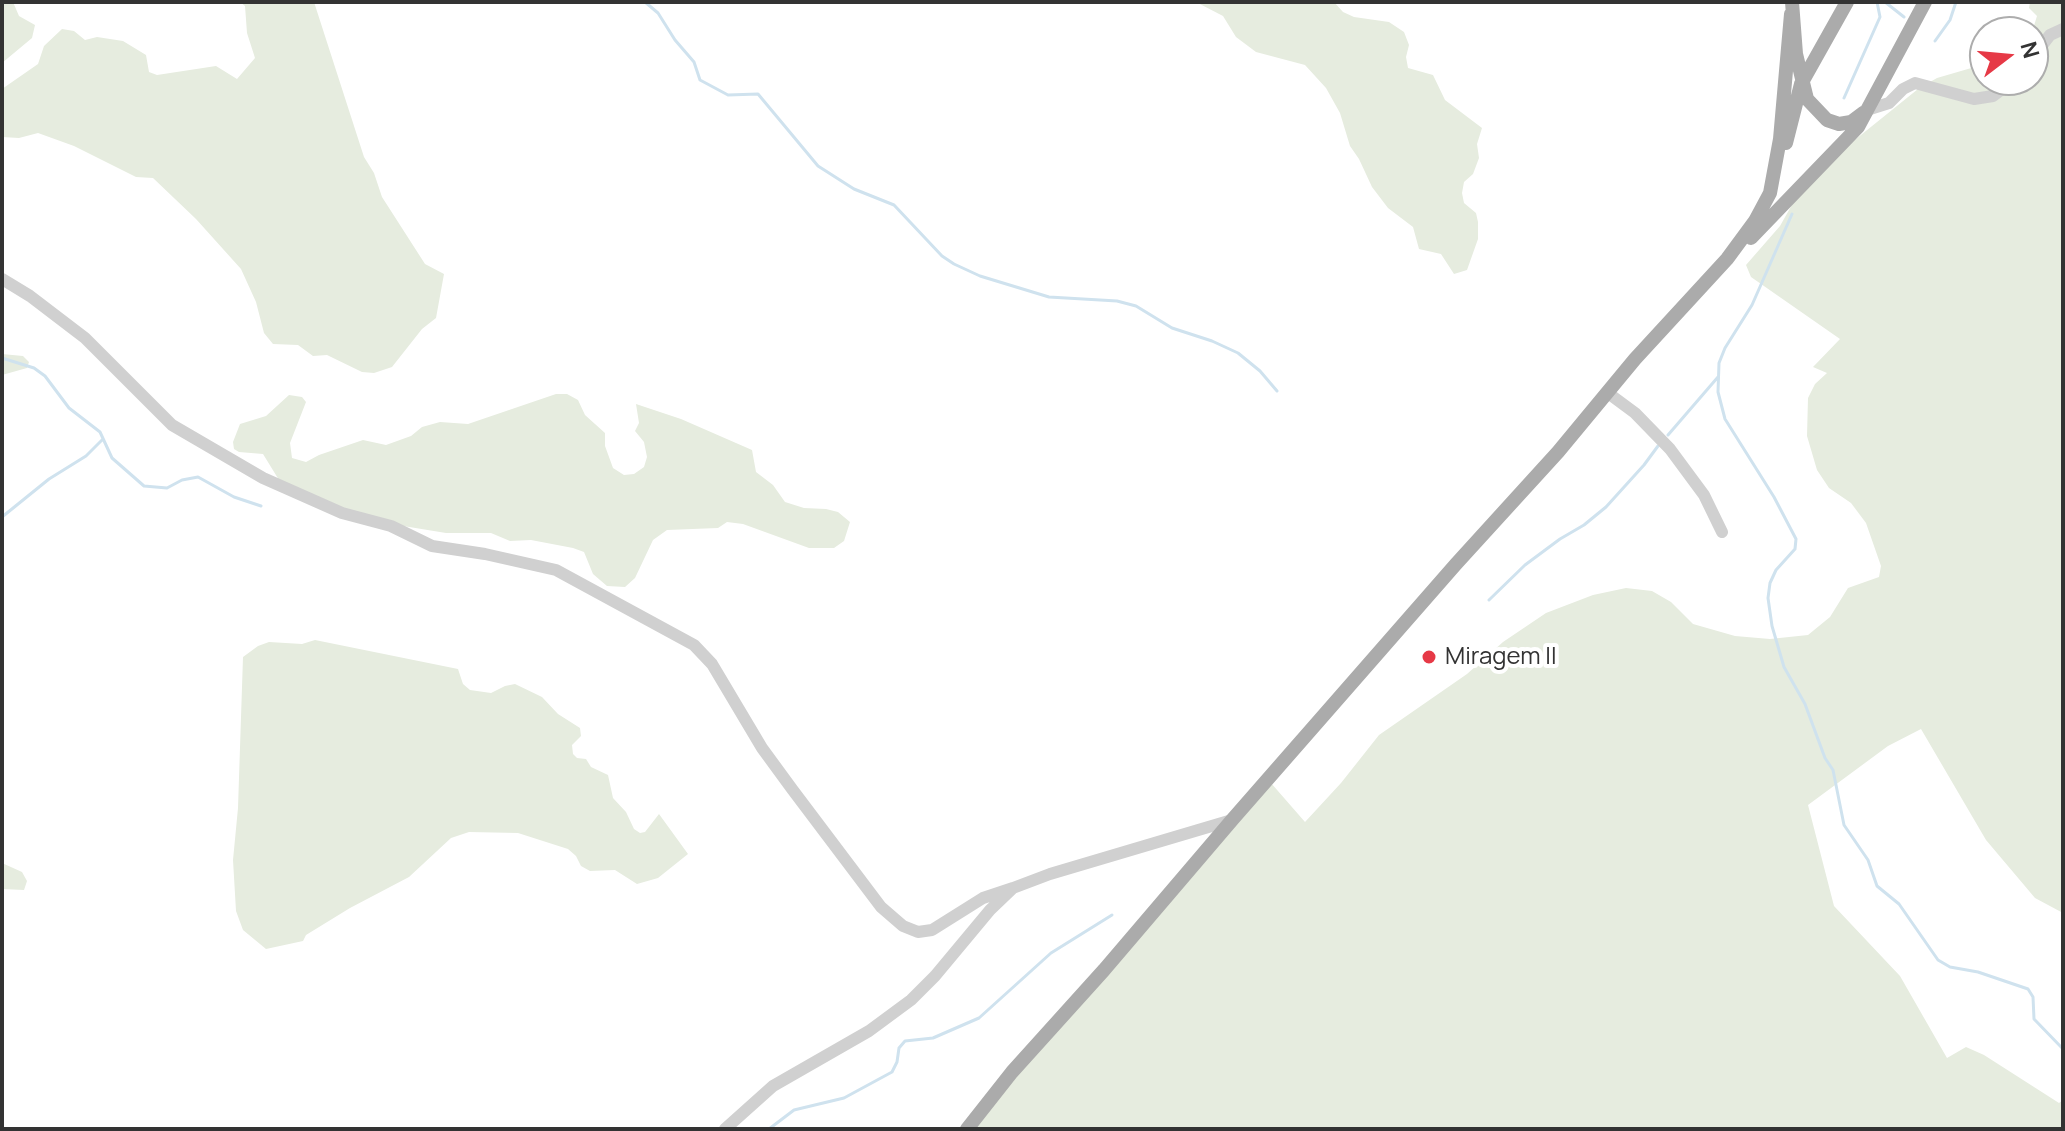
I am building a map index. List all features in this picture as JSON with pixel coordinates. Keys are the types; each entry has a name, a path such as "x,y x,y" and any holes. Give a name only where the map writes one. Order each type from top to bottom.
{"main road":[{"path":"1727,259 1755,221 1770,193 1801,84 1847,2"},
{"path":"967,1129 1012,1072 1635,359 1727,259 1839,150 1870,109 1925,2"},
{"path":"1791,8 1801,84 1807,99 1827,120 1839,124 1851,122 1870,109"},
{"path":"1770,193 1780,139 1791,8"}],"street":[{"path":"1870,109 1889,103 1903,89 1915,83 1974,99 1993,96"},
{"path":"2,279 65,321 172,425 263,478 342,513 384,523 432,546 556,570 694,645 712,664 762,748 792,789 881,907 903,926 918,932 932,930 983,898 1050,874 1232,820"},
{"path":"1608,393 1635,413 1670,449 1704,495 1722,532"},
{"path":"725,1129 773,1086 869,1031 911,1000 1013,888"}],"shaded area":[{"path":"2,2 13,2 19,16 35,25 32,38 2,63"},
{"path":"240,2 314,2 364,157 374,173 382,197 425,264 444,274 436,318 422,329 392,367 374,373 362,372 327,355 313,356 298,345 273,344 264,333 256,302 241,269 196,219 153,178 136,177 74,146 38,133 19,138 2,137 2,89 38,64 44,46 62,29 74,31 85,40 97,37 123,41 146,55 149,72 157,75 216,66 237,79 255,58 247,33 245,6"},
{"path":"1196,2 1334,2 1343,12 1354,17 1389,22 1404,32 1409,45 1406,57 1408,68 1433,75 1445,100 1482,128 1477,144 1479,158 1473,174 1464,182 1462,193 1464,203 1476,213 1478,222 1478,239 1467,270 1454,274 1441,254 1419,249 1413,227 1388,208 1372,187 1350,146 1340,113 1326,88 1305,65 1256,52 1236,37 1223,16"},
{"path":"2030,2 2063,2 2063,913 2035,898 1986,840 1921,729 1888,746 1808,805 1834,906 1900,976 1947,1058 1966,1047 1984,1055 2059,1103 2063,1100 2063,1129 970,1129 1271,783 1305,822 1379,735 1467,674 1503,642 1546,613 1593,595 1626,588 1652,591 1671,602 1693,624 1735,636 1770,639 1808,635 1830,617 1848,588 1879,577 1881,566 1866,523 1851,503 1829,488 1817,470 1807,436 1808,398 1815,384 1827,373 1813,367 1840,339 1751,277 1746,265 1780,226 1798,194 1851,143 1918,89 1937,78 1969,69 1969,96 2049,96 2049,16 2037,16 2029,8"},
{"path":"2,354 23,356 29,362 27,368 2,375"},
{"path":"556,394 567,394 578,400 585,415 605,433 605,446 613,468 624,475 634,474 644,467 647,457 644,442 635,431 639,423 636,404 681,419 752,450 756,472 773,485 785,502 838,512 850,522 844,541 834,548 809,548 743,524 727,522 718,528 667,530 653,540 635,578 625,587 607,586 593,574 584,552 531,540 510,541 491,533 446,533 391,524 326,506 279,480 263,454 234,449 233,442 240,424 266,416 289,395 302,397 306,402 290,443 292,458 306,462 363,440 386,445 411,436 422,427 440,422 468,424"},
{"path":"315,640 458,669 463,684 470,690 491,693 515,684 542,697 558,714 580,728 581,736 572,745 573,754 586,759 591,767 608,775 613,798 626,812 634,829 645,832 659,814 688,854 658,878 637,884 615,870 590,871 581,866 568,849 518,833 469,832 451,838 409,877 350,908 306,935 303,941 266,949 243,930 236,911 233,860 238,808 243,657 269,642 302,644"},
{"path":"2,863 22,872 27,881 24,890 2,889"}],"waterway":[{"path":"645,2 658,13 694,62 700,80 728,95 758,94 818,166 854,189 894,205 942,256 954,264 980,276 1049,297 1117,301 1136,306 1172,328 1238,353 1260,371 1277,391"},
{"path":"1844,98 1880,17 1877,2"},
{"path":"1885,2 1904,17"},
{"path":"1935,41 1950,20 1956,2"},
{"path":"1792,214 1752,305 1725,348 1719,363 1718,392 1725,419 1774,497 1796,539 1795,549 1776,570 1768,598 1772,626 1784,667 1805,704 1825,758 1833,770 1844,825 1868,860 1877,886 1899,904 1938,960 1950,967 1978,972 2028,989 2033,997 2034,1019 2063,1049"},
{"path":"2,358 34,368 45,376 69,408 100,432 112,458 144,486 167,488 182,480 198,477 234,497 261,506"},
{"path":"1668,435 1718,377"},
{"path":"2,517 49,479 86,456 103,439"},
{"path":"1489,600 1525,565 1606,507 1658,446"},
{"path":"769,1129 794,1110 844,1098 892,1072 899,1048 905,1041 933,1038 979,1018 1051,953 1112,915"}],"place":[{"name":"Miragem II","path":"1429,657"}]}
